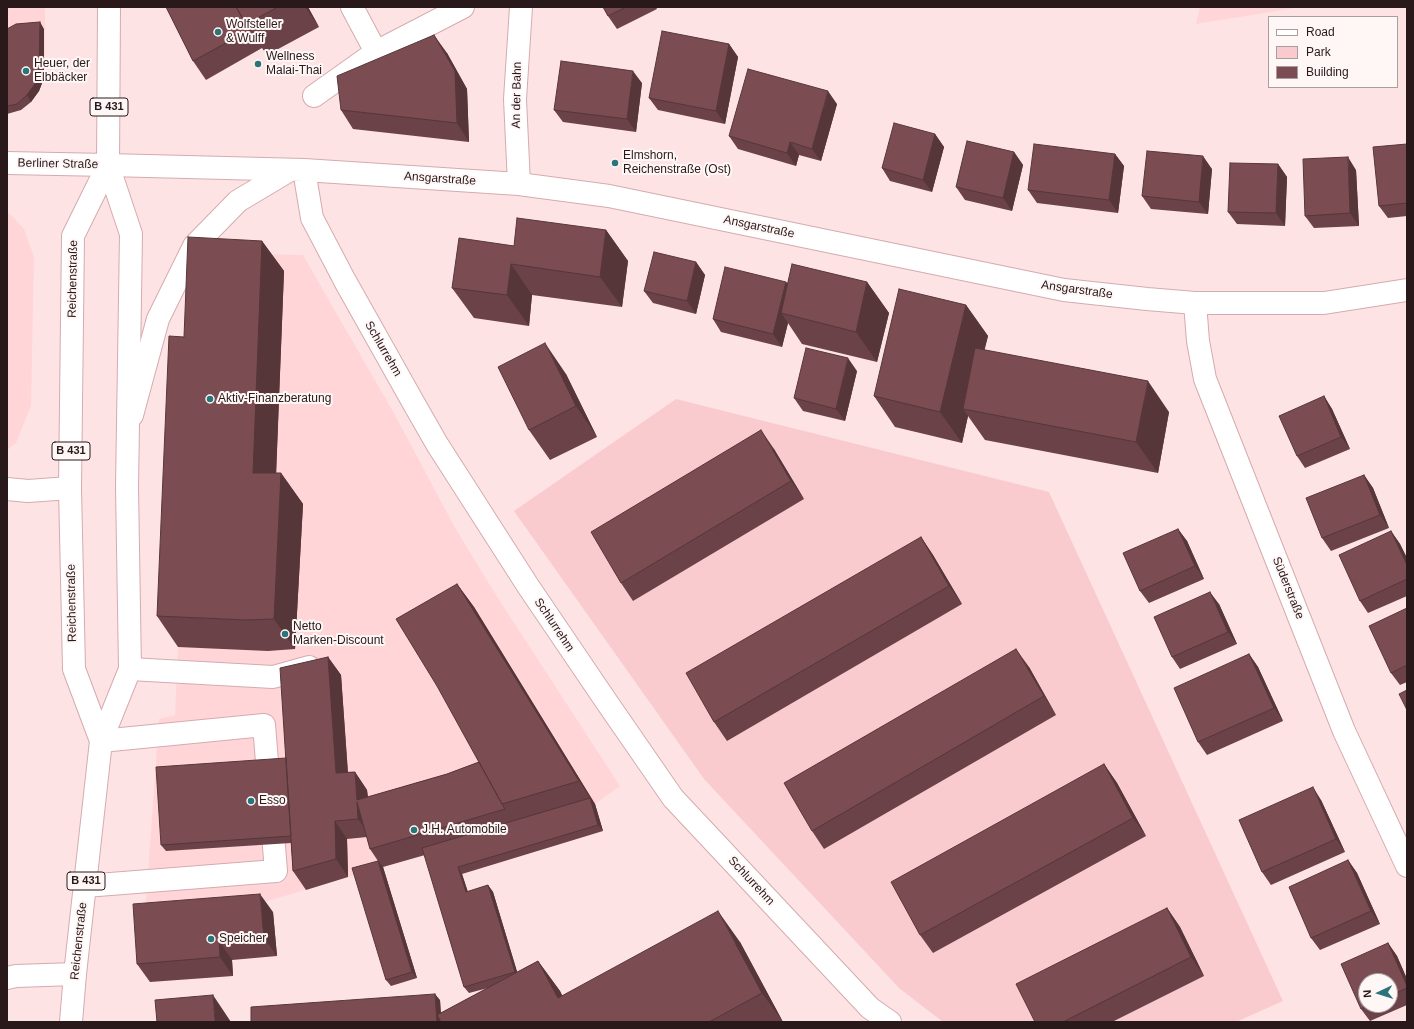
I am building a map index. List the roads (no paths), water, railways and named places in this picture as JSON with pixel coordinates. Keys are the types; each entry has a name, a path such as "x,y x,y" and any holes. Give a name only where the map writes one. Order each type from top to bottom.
{"street":[{"name":"B 431","path":"108,165 109,7"},
{"path":"352,7 376,52"},
{"path":"314,96 376,52 462,7"},
{"name":"An der Bahn","path":"519,184 516,99 521,7"},
{"name":"Berliner Straße","path":"7,163 108,165"},
{"name":"Ansgarstraße","path":"108,165 297,170 519,184 609,196 1064,290 1195,303 1324,303 1407,290"},
{"name":"Reichenstraße","path":"72,1022 101,741 130,669 127,487 129,428 130,234 108,165"},
{"name":"Reichenstraße","path":"101,741 74,669 70,488 73,236 108,165"},
{"path":"129,428 158,319 194,246 238,201 297,170"},
{"name":"Schlurrehm","path":"297,170 312,218 345,281 437,444 528,586 673,798 870,1008 890,1022"},
{"name":"Süderstraße","path":"1195,303 1198,341 1205,379 1344,731 1407,866"},
{"path":"7,489 28,491 70,488"},
{"path":"130,669 273,676 320,664"},
{"path":"85,886 276,871 264,725 101,741"},
{"path":"7,978 16,976 76,974"}],"place":[{"name":"Wolfsteller & Wulff","path":"218,32"},
{"name":"Wellness Malai-Thai","path":"258,64"},
{"name":"Heuer, der Elbbäcker","path":"26,71"},
{"name":"Elmshorn, Reichenstraße (Ost)","path":"615,163"},
{"name":"Aktiv-Finanzberatung","path":"210,399"},
{"name":"Netto Marken-Discount","path":"285,634"},
{"name":"Esso","path":"251,801"},
{"name":"J.H. Automobile","path":"414,830"},
{"name":"Speicher","path":"211,939"}]}
